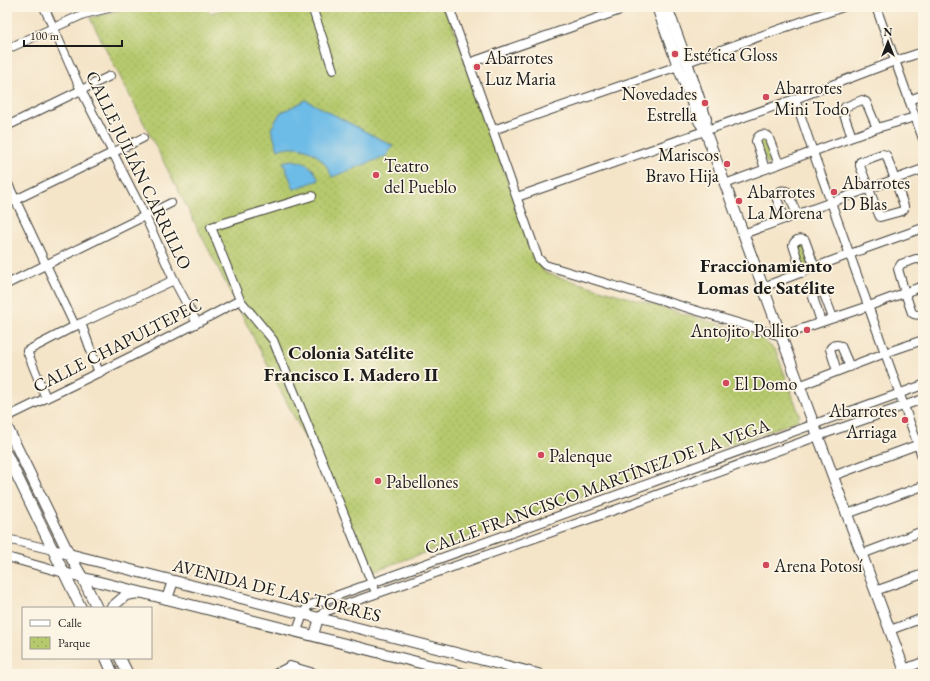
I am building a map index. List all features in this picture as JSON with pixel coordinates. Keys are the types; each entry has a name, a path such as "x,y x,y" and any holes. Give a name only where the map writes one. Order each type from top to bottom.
{"main road":[{"path":"657,7 706,119 705,130 905,672"},
{"path":"667,7 683,64"},
{"path":"7,427 97,607"},
{"path":"7,455 81,607"},
{"path":"31,504 42,498"},
{"name":"AVENIDA DE LAS TORRES","path":"53,550 538,674"},
{"name":"AVENIDA DE LAS TORRES","path":"64,573 464,674"},
{"path":"167,599 173,581"},
{"path":"112,607 126,595 142,592"},
{"path":"390,655 395,637"},
{"path":"106,659 114,674"},
{"path":"120,659 128,674"}],"street":[{"name":"CALLE JULIÁN CARRILLO","path":"44,7 81,90 145,216 174,280 197,323"},
{"path":"7,49 84,14 113,7"},
{"path":"312,7 333,70"},
{"path":"449,7 538,258 545,265 781,336 923,286"},
{"path":"469,63 629,7"},
{"path":"493,130 843,7"},
{"path":"876,7 923,139"},
{"path":"517,197 795,99 895,61 923,52"},
{"path":"7,126 110,76"},
{"path":"909,100 923,95"},
{"path":"795,99 885,354 920,443 923,459"},
{"path":"852,137 843,109 862,100 866,102 878,128"},
{"path":"725,184 852,137 915,117"},
{"path":"765,169 756,140 757,137 761,135 765,134 768,136 779,164"},
{"path":"7,204 143,138"},
{"path":"882,154 886,155 895,179 904,209 902,211 880,217 860,166 860,162 882,154"},
{"path":"743,234 923,169"},
{"path":"7,182 78,325 99,373"},
{"path":"785,219 776,197 780,191 788,192 797,215"},
{"path":"312,196 211,227 240,300 273,340 376,593"},
{"path":"7,284 171,203"},
{"path":"763,287 923,228"},
{"path":"802,273 793,245 797,240 805,240 815,268"},
{"path":"923,262 920,259 916,259 901,264 898,269 912,313 915,315 923,313"},
{"name":"CALLE CHAPULTEPEC","path":"46,398 27,351 78,325 174,280"},
{"path":"821,322 813,297 817,292 824,294 833,318"},
{"name":"CALLE CHAPULTEPEC","path":"7,417 99,373 240,300"},
{"path":"799,386 923,340"},
{"path":"837,371 830,349 832,346 838,344 841,346 850,367"},
{"name":"CALLE FRANCISCO MARTÍNEZ DE LA VEGA","path":"303,614 308,606 923,385"},
{"name":"CALLE FRANCISCO MARTÍNEZ DE LA VEGA","path":"319,618 324,612 376,593 624,507 923,399"},
{"path":"832,476 920,443"},
{"path":"847,514 923,486"},
{"path":"862,554 923,531"},
{"name":"AVENIDA DE LAS TORRES","path":"7,539 53,550"},
{"name":"AVENIDA DE LAS TORRES","path":"7,557 64,573"},
{"path":"876,591 923,574"},
{"path":"297,631 303,614"},
{"path":"314,635 319,618"},
{"path":"890,630 923,618"},
{"path":"905,672 923,662"},
{"path":"275,674 290,666 317,674"}],"green space":[{"path":"131,7 206,7 210,13 232,7 446,7 536,259 545,273 759,336 776,351 800,416 797,421 373,571 90,18"},
{"path":"766,136 775,161 767,164 757,140"},
{"path":"805,242 813,264 804,267 796,244"}],"water":[{"path":"306,100 393,146 386,156 332,177 321,159 310,151 298,147 287,147 278,150 271,129 280,113"},
{"path":"291,160 301,162 311,168 319,180 294,189 283,162"}],"place":[{"name":"Estética Gloss","path":"675,54"},
{"name":"Abarrotes Luz Maria","path":"477,67"},
{"name":"Abarrotes Mini Todo","path":"766,97"},
{"name":"Novedades Estrella","path":"705,103"},
{"name":"Mariscos Bravo Hija","path":"727,164"},
{"name":"Teatro del Pueblo","path":"376,175"},
{"name":"Abarrotes D Blas","path":"834,192"},
{"name":"Abarrotes La Morena","path":"739,201"},
{"name":"Antojito Pollito","path":"807,330"},
{"name":"El Domo","path":"726,383"},
{"name":"Abarrotes Arriaga","path":"905,420"},
{"name":"Palenque","path":"541,455"},
{"name":"Pabellones","path":"378,481"},
{"name":"Arena Potosí","path":"766,565"}],"district":[{"name":"Fraccionamiento Lomas de Satélite","path":"766,276"},
{"name":"Colonia Satélite Francisco I. Madero II","path":"351,363"}]}
